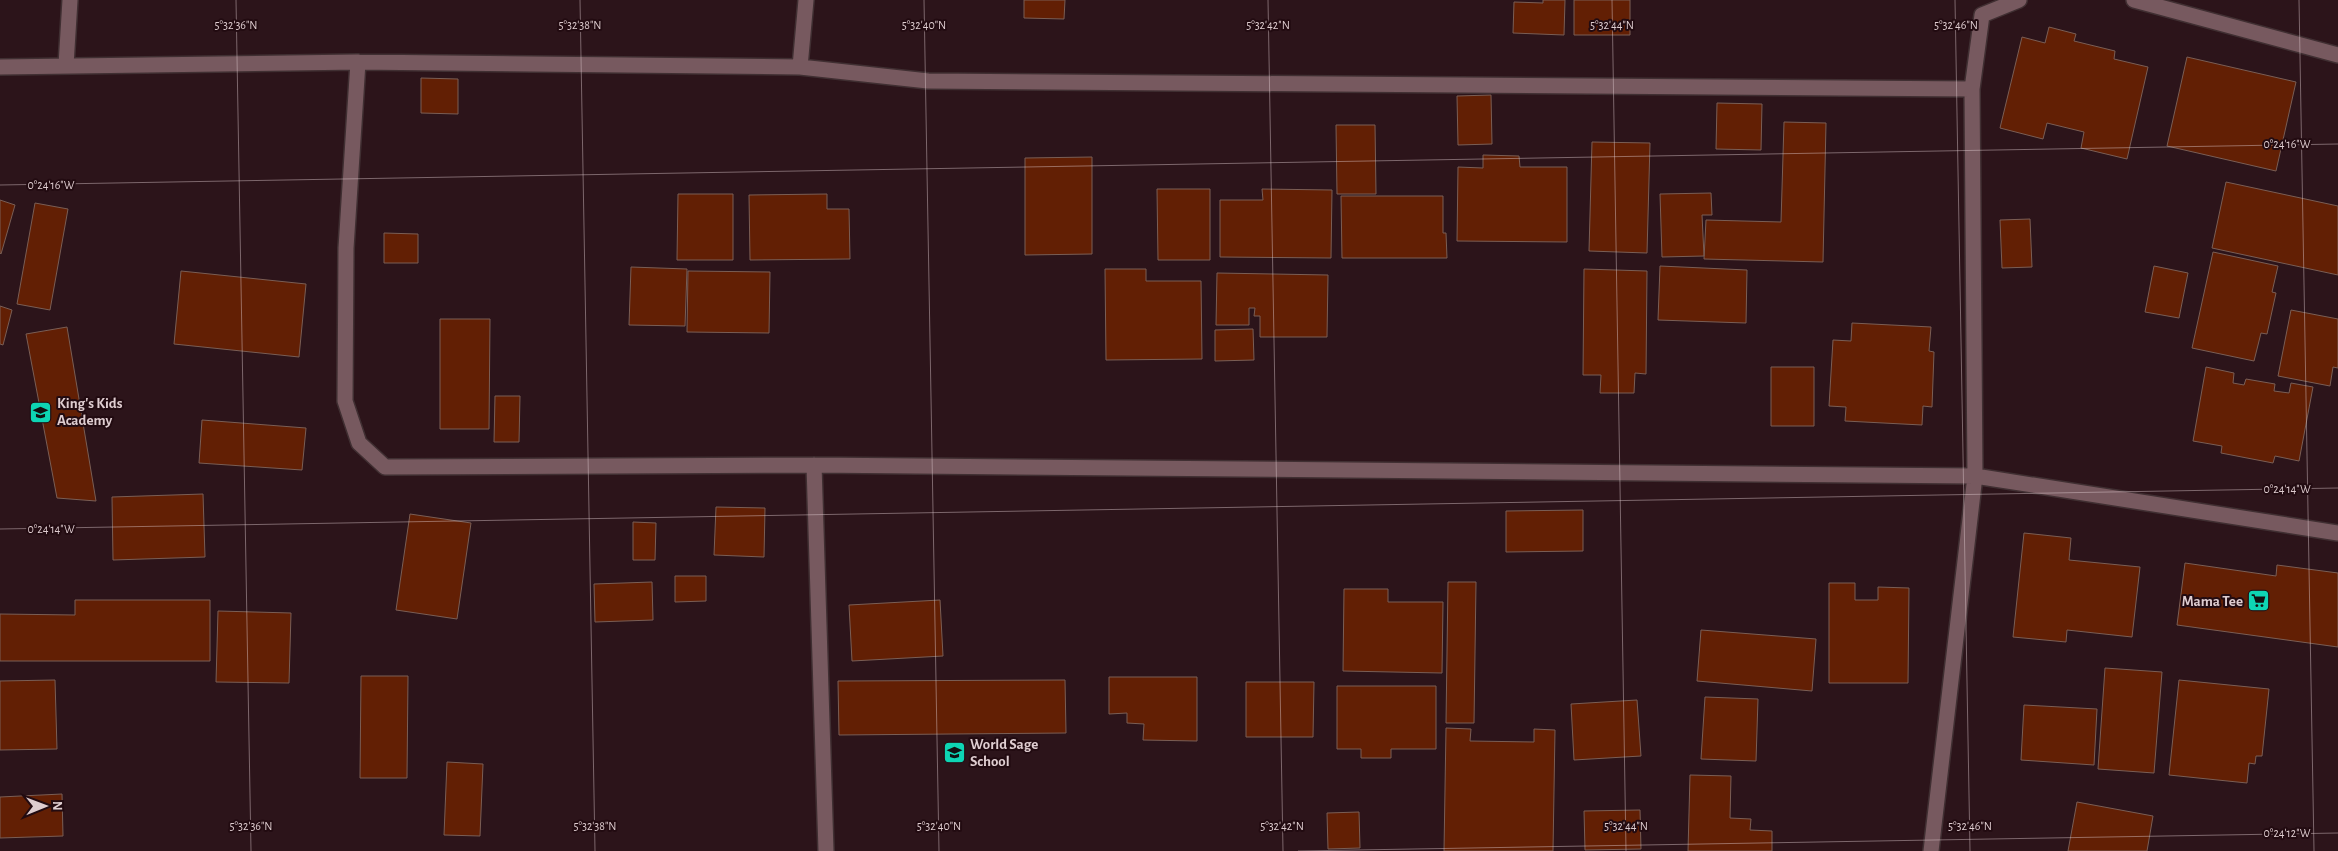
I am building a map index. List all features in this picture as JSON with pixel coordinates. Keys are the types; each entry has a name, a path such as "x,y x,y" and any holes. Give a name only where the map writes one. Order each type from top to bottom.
{"street":[{"path":"66,65 70,0"},
{"path":"800,67 806,0"},
{"path":"1931,851 1976,476 1972,89 1982,15 2019,0"},
{"path":"2134,0 2338,55"},
{"path":"358,62 346,248 345,402 360,443 385,467 814,465 1976,476 2338,534"},
{"path":"0,67 358,62 800,67 928,81 1972,89"},
{"path":"814,465 826,851"}],"building":[{"path":"1024,0 1065,0 1064,19 1024,18"},
{"path":"1543,0 1565,0 1564,35 1513,33 1514,2 1543,3"},
{"path":"1574,0 1630,0 1630,35 1574,35"},
{"path":"2049,27 2076,34 2074,41 2115,51 2114,59 2148,67 2127,159 2081,148 2084,132 2047,123 2043,139 2000,128 2022,37 2045,43"},
{"path":"2187,57 2296,82 2276,171 2167,146"},
{"path":"421,78 458,79 458,114 421,113"},
{"path":"1491,95 1492,144 1458,145 1457,96"},
{"path":"1717,103 1762,104 1761,150 1716,149"},
{"path":"1784,122 1826,123 1823,262 1704,259 1706,220 1781,222"},
{"path":"1336,125 1375,125 1376,194 1337,194"},
{"path":"1592,142 1650,143 1647,253 1589,251"},
{"path":"1483,155 1519,156 1520,167 1567,167 1567,242 1457,241 1458,167 1483,168"},
{"path":"1092,157 1092,254 1025,255 1025,158"},
{"path":"2226,182 2338,206 2338,275 2212,248"},
{"path":"1157,189 1210,189 1210,260 1158,260"},
{"path":"1262,189 1332,190 1331,258 1220,257 1220,200 1263,200"},
{"path":"1711,193 1712,215 1702,215 1704,256 1662,257 1660,194"},
{"path":"678,194 733,194 733,260 677,260"},
{"path":"827,194 827,209 849,209 850,259 750,260 749,195"},
{"path":"1341,196 1443,196 1443,233 1446,233 1447,258 1342,258"},
{"path":"0,200 15,205 1,254 0,253"},
{"path":"35,203 68,209 50,310 17,304"},
{"path":"2030,219 2032,267 2002,268 2000,220"},
{"path":"384,233 418,234 418,263 384,263"},
{"path":"2213,252 2278,266 2272,292 2276,293 2267,334 2261,333 2254,361 2192,348"},
{"path":"1660,266 1747,270 1746,323 1658,320"},
{"path":"2154,266 2188,273 2179,318 2145,312"},
{"path":"631,267 687,269 685,326 629,325"},
{"path":"1105,269 1146,269 1146,281 1201,281 1202,359 1106,360"},
{"path":"1584,269 1647,271 1646,374 1635,373 1634,393 1600,393 1601,375 1583,375"},
{"path":"181,271 306,284 299,357 174,344"},
{"path":"688,271 770,272 769,333 687,332"},
{"path":"1217,273 1328,275 1327,337 1260,337 1260,316 1254,316 1255,308 1249,308 1249,325 1216,325"},
{"path":"0,306 12,310 3,345 0,344"},
{"path":"2291,310 2338,319 2338,368 2333,367 2330,386 2278,376"},
{"path":"440,319 490,319 489,429 440,429"},
{"path":"1852,323 1931,327 1929,351 1934,352 1932,407 1923,406 1922,425 1845,421 1846,407 1829,406 1833,340 1851,341"},
{"path":"67,327 96,501 57,498 26,334"},
{"path":"1253,329 1254,360 1215,361 1215,330"},
{"path":"1771,367 1814,367 1814,426 1771,426"},
{"path":"2206,367 2234,373 2233,383 2244,385 2246,379 2275,384 2274,391 2289,393 2291,383 2313,387 2299,461 2275,456 2273,463 2221,453 2222,446 2193,441"},
{"path":"495,396 520,396 519,442 494,442"},
{"path":"202,420 306,428 302,470 199,463"},
{"path":"203,494 205,557 113,560 112,497"},
{"path":"716,507 765,508 764,557 714,555"},
{"path":"1583,510 1583,551 1506,552 1506,511"},
{"path":"410,514 471,523 457,619 396,610"},
{"path":"633,522 656,523 655,560 633,560"},
{"path":"2024,533 2071,538 2069,560 2140,567 2132,637 2067,630 2066,642 2013,637"},
{"name":"Mama Tee","path":"2185,563 2276,576 2277,565 2338,573 2338,647 2177,625"},
{"path":"675,576 706,576 706,601 675,602"},
{"path":"652,582 653,620 595,622 594,584"},
{"path":"1448,582 1476,582 1474,723 1446,723"},
{"path":"1829,583 1855,583 1855,600 1878,600 1878,587 1909,588 1908,683 1829,683"},
{"path":"1344,589 1388,589 1388,602 1443,602 1442,673 1343,671"},
{"path":"75,600 210,600 210,661 0,661 0,614 75,615"},
{"path":"940,600 943,656 852,661 849,605"},
{"path":"218,611 291,613 289,683 216,682"},
{"path":"1701,630 1816,639 1812,691 1697,681"},
{"path":"2105,668 2162,672 2154,773 2098,769"},
{"path":"361,676 408,676 407,778 360,778"},
{"path":"1109,677 1197,677 1197,741 1143,740 1144,724 1127,723 1127,713 1109,714"},
{"path":"55,680 57,749 0,750 0,681"},
{"path":"1065,680 1066,733 839,735 838,681"},
{"path":"2179,680 2269,689 2262,756 2256,756 2255,764 2249,763 2247,783 2169,775"},
{"path":"1246,682 1314,682 1313,737 1246,737"},
{"path":"1337,686 1436,686 1436,749 1391,749 1391,758 1361,758 1361,749 1337,749"},
{"path":"1705,697 1758,699 1756,761 1701,759"},
{"path":"1637,700 1641,756 1574,760 1571,704"},
{"path":"2024,705 2097,709 2094,765 2021,760"},
{"path":"1446,728 1471,729 1470,741 1534,742 1534,729 1555,730 1553,851 1444,851"},
{"path":"447,762 483,764 480,836 444,835"},
{"path":"1690,775 1731,776 1730,818 1751,819 1750,830 1772,831 1772,851 1688,851"},
{"path":"62,794 63,836 0,838 0,797"},
{"path":"2077,802 2153,816 2147,851 2068,851"},
{"path":"1640,810 1641,849 1585,850 1584,811"},
{"path":"1359,812 1360,848 1328,849 1327,813"}],"place":[{"name":"King's Kids Academy","path":"41,412"},
{"name":"Mama Tee","path":"2259,601"},
{"name":"World Sage School","path":"954,753"}]}
